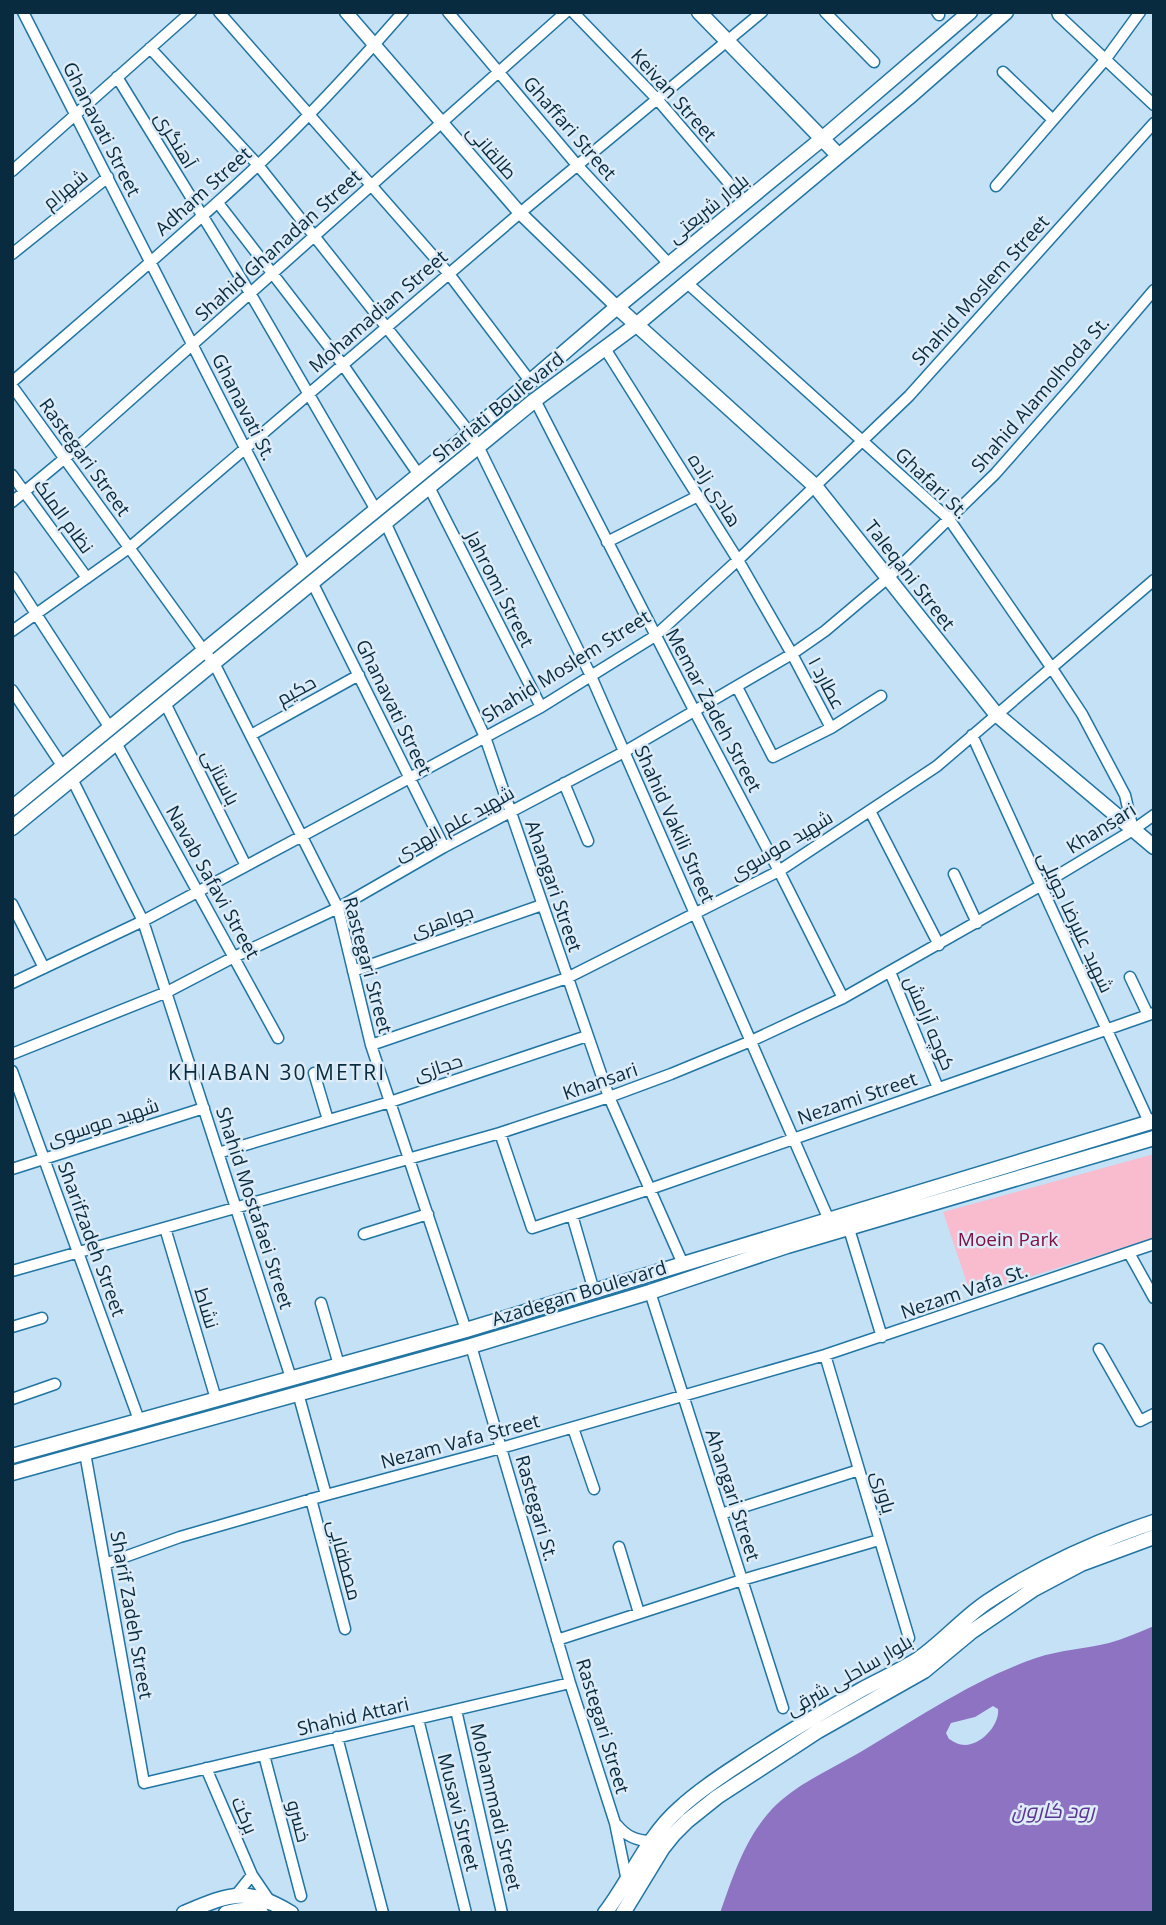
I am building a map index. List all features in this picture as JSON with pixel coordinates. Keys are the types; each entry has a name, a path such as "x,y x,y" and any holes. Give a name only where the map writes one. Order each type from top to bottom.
{"main road":[{"path":"699,12 838,155"},
{"path":"823,138 970,12"},
{"name":"Shariati Boulevard","path":"12,808 306,568 381,516 429,487 535,400 636,325 908,98 1006,12"},
{"name":"بلوار شریعتی","path":"618,307 823,138"},
{"name":"Shariati Boulevard","path":"12,828 312,582 381,516 419,475 618,307"},
{"name":"Taleqani Street","path":"618,307 815,486 996,714 1154,847"},
{"name":"Azadegan Boulevard","path":"12,1456 466,1330 1151,1122"},
{"name":"Azadegan Boulevard","path":"12,1473 471,1346 650,1292 787,1246 1154,1138"},
{"path":"251,1389 256,1405"},
{"name":"بلوار ساحلی شرقی","path":"623,1913 662,1849 687,1821 717,1797 818,1731 924,1671 929,1659 979,1608 1028,1577 1071,1553 1154,1522"},
{"name":"بلوار ساحلی شرقی","path":"606,1913 651,1841 677,1810 708,1785 811,1718 918,1660 929,1659 1034,1590 1081,1564 1154,1536"},
{"path":"184,1913 218,1899 236,1895 258,1896 265,1906"},
{"path":"226,1913 238,1909 255,1910 265,1906 291,1913"}],"street":[{"name":"Ghanavati Street","path":"23,12 150,262"},
{"path":"12,171 191,12"},
{"path":"219,12 449,274 530,381"},
{"name":"طالقانی","path":"346,12 520,213 618,307"},
{"name":"Adham Street","path":"12,384 258,165 309,115 403,12"},
{"name":"Ghaffari Street","path":"448,12 578,165 669,264"},
{"name":"Shahid Ghanadan Street","path":"12,502 65,458 566,12"},
{"name":"Keivan Street","path":"573,12 657,99 746,203"},
{"name":"Mohamadian Street","path":"12,631 129,548 520,213 762,12"},
{"path":"825,12 874,62"},
{"path":"1057,12 1154,106"},
{"path":"996,186 1105,60 1140,12"},
{"path":"150,48 258,165 470,433"},
{"path":"1003,72 1053,120"},
{"name":"آهنگری","path":"117,77 250,293 381,516"},
{"name":"Shahid Moslem Street","path":"12,983 144,921 302,836 541,707 655,636 909,396 1154,123"},
{"name":"شهرام","path":"12,254 108,177"},
{"path":"218,203 342,365 419,475"},
{"name":"Ghanavati St.","path":"150,262 306,568"},
{"name":"Ghafari St.","path":"687,282 948,519 1082,714 1125,795 1133,830"},
{"name":"Shahid Alamolhoda St.","path":"889,578 995,474 1154,290"},
{"name":"هادی زاده","path":"604,347 738,560 792,654"},
{"name":"Rastegari Street","path":"12,384 214,663 338,908 371,1045 466,1330"},
{"name":"Memar Zadeh Street","path":"535,400 843,998"},
{"name":"Shahid Vakili Street","path":"470,433 591,676 829,1220"},
{"name":"نظام الملک","path":"12,475 87,578"},
{"name":"Jahromi Street","path":"429,487 541,707"},
{"path":"607,542 698,496"},
{"name":"Ahangari Street","path":"381,516 485,737 609,1097 683,1264"},
{"path":"12,577 110,729"},
{"name":"شهید علم الهدی","path":"12,1054 166,992 338,908 510,811 624,752 737,687 825,631 889,578"},
{"name":"شهید موسوی","path":"371,1045 567,978 779,871 937,766 1154,580"},
{"name":"Ghanavati Street","path":"312,582 444,847"},
{"name":"عطارد ۱","path":"792,654 831,728"},
{"name":"حکیم","path":"251,736 359,675"},
{"path":"737,687 773,757 831,728 881,695"},
{"path":"12,690 63,767"},
{"name":"باستانی","path":"165,703 246,866"},
{"name":"شهید علیرضا جویلی","path":"972,735 1151,1122"},
{"name":"Navab Safavi Street","path":"117,743 278,1038"},
{"name":"Shahid Mostafaei Street","path":"72,779 144,921 291,1378"},
{"path":"564,783 588,842"},
{"path":"870,810 939,945"},
{"name":"Khansari","path":"12,1271 500,1133 671,1074 751,1041 843,998 1040,886 1154,815"},
{"path":"954,874 977,923"},
{"path":"12,904 44,968"},
{"name":"جواهری","path":"353,971 542,905"},
{"name":"کوچه آرامش","path":"890,972 938,1088"},
{"path":"1129,977 1151,1014"},
{"name":"Nezami Street","path":"500,1133 532,1228 1151,1014"},
{"name":"حجازی","path":"219,1153 390,1102 587,1036"},
{"name":"Sharifzadeh Street","path":"12,1070 139,1420"},
{"path":"314,1073 328,1120"},
{"name":"شهید موسوی","path":"12,1169 204,1108"},
{"path":"364,1234 428,1214"},
{"path":"572,1215 594,1291"},
{"name":"نشاط","path":"165,1228 216,1399"},
{"path":"849,1229 882,1337"},
{"name":"Nezam Vafa St.","path":"825,1355 1154,1244"},
{"path":"1129,1253 1154,1298"},
{"name":"Ahangari Street","path":"650,1292 783,1708"},
{"path":"321,1303 339,1365"},
{"path":"12,1327 41,1318"},
{"name":"Rastegari St.","path":"471,1346 558,1640"},
{"path":"1099,1349 1140,1421 1154,1414"},
{"name":"Nezam Vafa Street","path":"105,1564 180,1537 825,1355"},
{"name":"یاوری","path":"825,1355 909,1638"},
{"path":"12,1399 55,1384"},
{"path":"298,1394 326,1495"},
{"path":"573,1428 594,1489"},
{"name":"Sharif Zadeh Street","path":"85,1453 144,1783"},
{"path":"721,1514 859,1470"},
{"name":"مصطفایی","path":"311,1499 345,1629"},
{"path":"558,1640 742,1580 879,1540"},
{"path":"619,1547 639,1613"},
{"name":"Rastegari Street","path":"558,1640 615,1823 627,1881"},
{"name":"Shahid Attari","path":"144,1783 570,1684"},
{"name":"Mohammadi Street","path":"456,1710 502,1913"},
{"name":"Musavi Street","path":"418,1719 466,1913"},
{"path":"337,1737 383,1913"},
{"name":"خسرو","path":"264,1755 301,1896"},
{"name":"برکت","path":"206,1768 265,1906"},
{"path":"615,1823 628,1836 651,1841"},
{"path":"236,1895 252,1875"}],"green space":[{"name":"Moein Park","path":"1154,1154 1154,1238 971,1295 943,1212"}],"water":[{"name":"رود کارون","path":"1154,1626 1154,1913 720,1913 754,1832 781,1800 802,1785 944,1702 1012,1667 1054,1653 1109,1643","holes":["993,1706 998,1709 993,1727 983,1738 963,1745 949,1739 946,1733 951,1723 975,1717"]}],"district":[{"name":"KHIABAN 30 METRI","path":"277,1073"}]}
